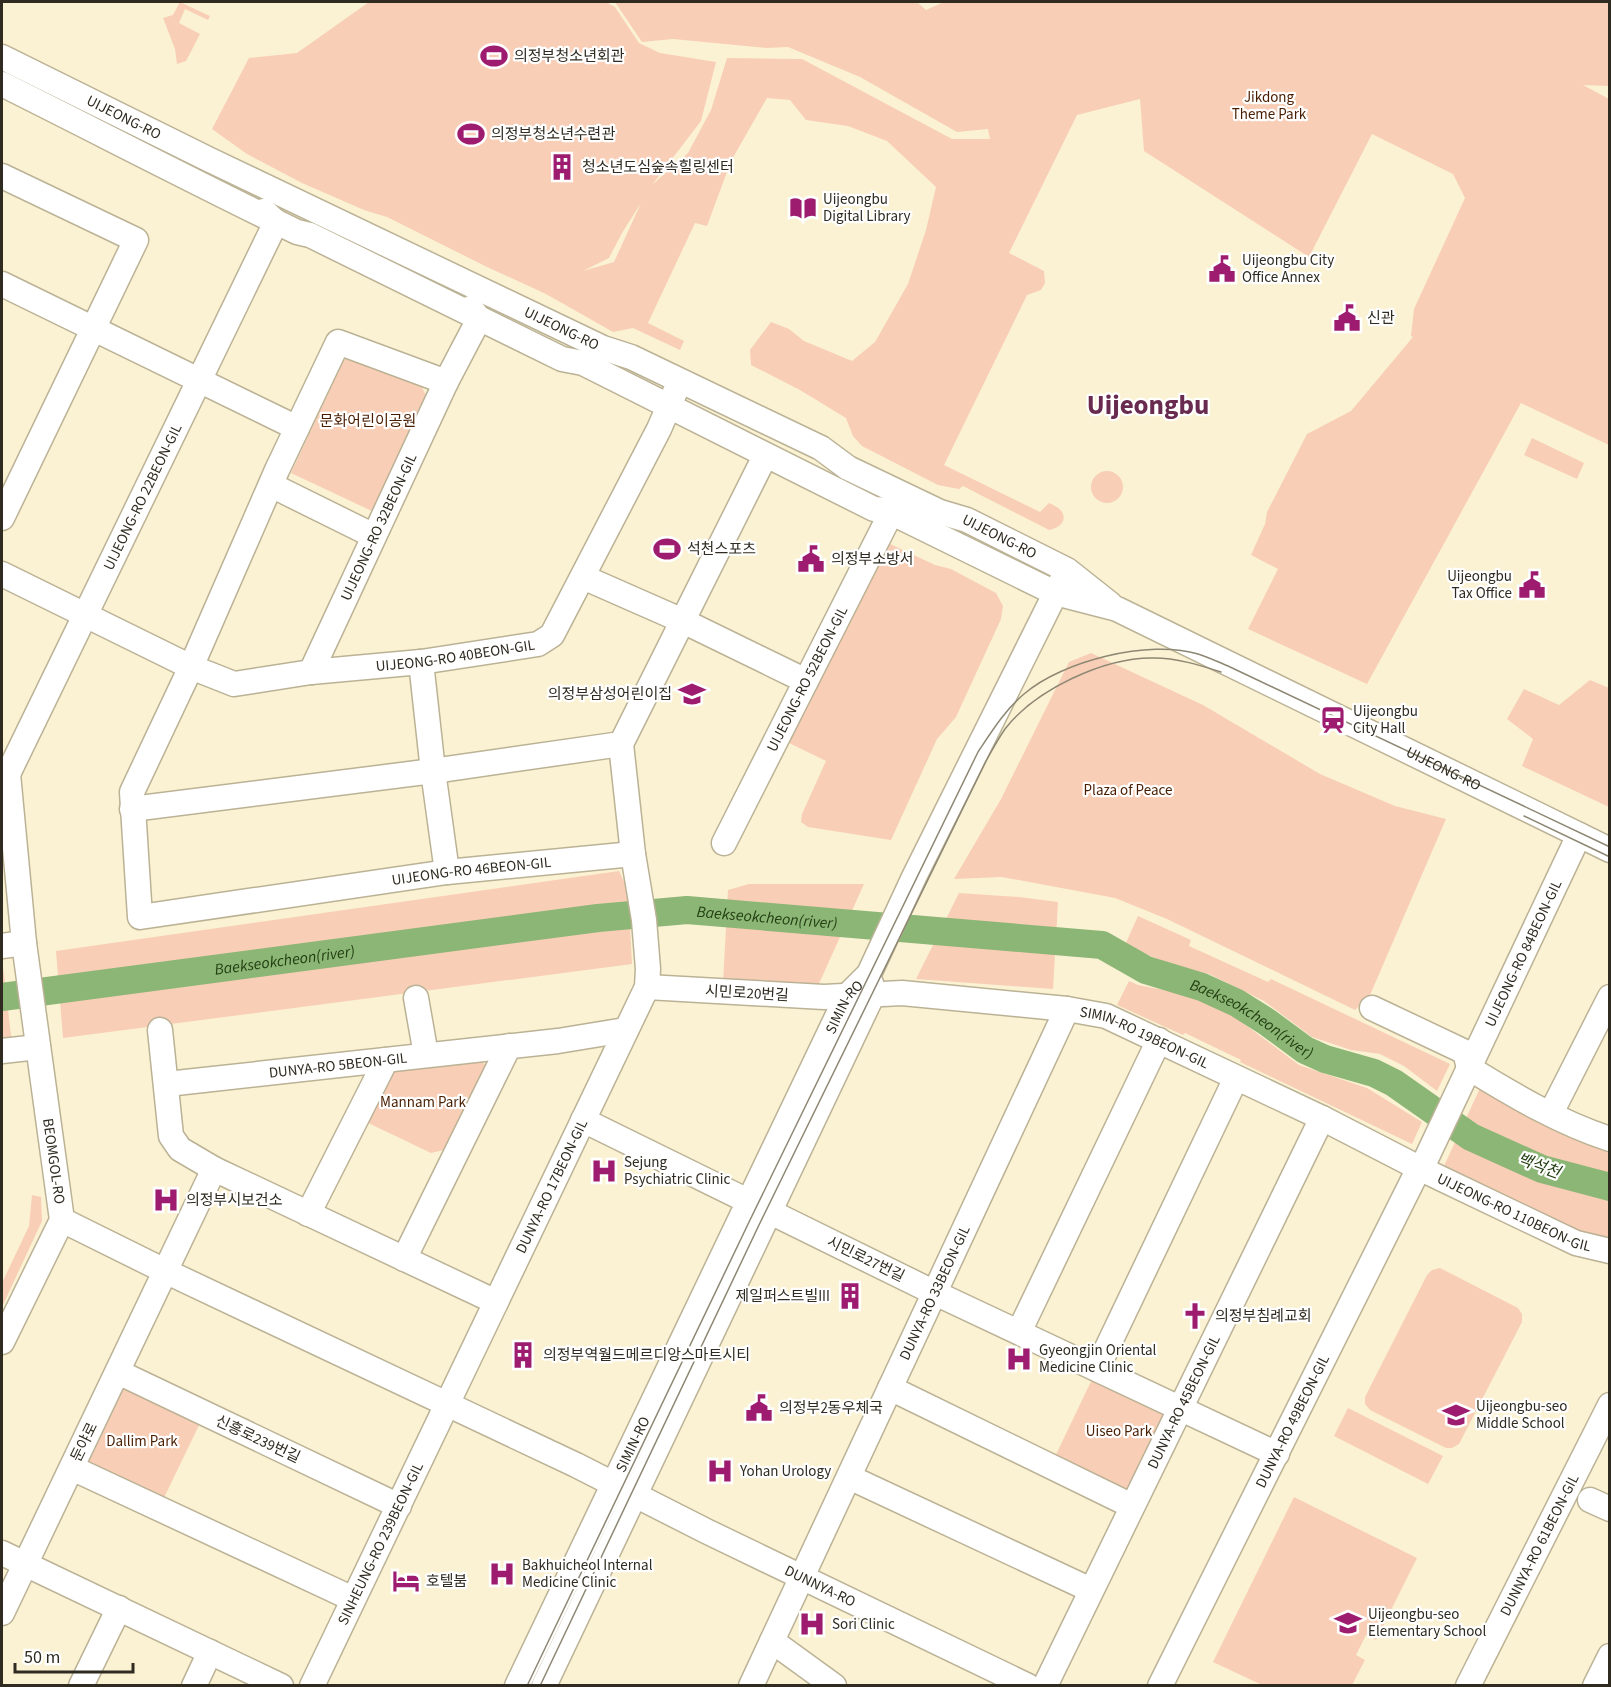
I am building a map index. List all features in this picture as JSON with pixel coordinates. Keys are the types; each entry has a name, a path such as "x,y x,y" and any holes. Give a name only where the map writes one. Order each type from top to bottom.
{"street":[{"name":"UIJEONG-RO","path":"2,57 603,348 631,357 821,448 848,468 940,512 967,520 1067,570 1117,609"},
{"name":"UIJEONG-RO","path":"2,84 143,154 199,185 310,236 562,359 583,363 765,456 874,508 891,513 1055,593 1117,609 1610,850"},
{"path":"2,176 136,240 2,518"},
{"path":"276,222 257,205 231,193 229,189 231,186 260,198 299,201"},
{"name":"UIJEONG-RO 22BEON-GIL","path":"5,773 86,616 276,222"},
{"path":"2,284 297,428"},
{"path":"480,319 470,306 452,298 449,295 451,291 491,308 534,314"},
{"name":"UIJEONG-RO 32BEON-GIL","path":"311,672 446,382 480,319"},
{"name":"UIJEONG-RO 46BEON-GIL","path":"446,382 338,342 132,792 140,917 447,872 634,861"},
{"name":"UIJEONG-RO 40BEON-GIL","path":"2,574 191,667 234,684 311,672 421,662 538,644 552,635 680,380"},
{"path":"648,978 644,920 634,861 621,744 765,456"},
{"path":"271,485 374,536"},
{"name":"UIJEONG-RO 52BEON-GIL","path":"724,843 891,513"},
{"path":"1055,593 1067,570"},
{"path":"583,577 683,621 806,681"},
{"name":"SIMIN-RO","path":"543,1686 624,1490 759,1207 871,984 911,885 1055,593"},
{"path":"421,662 447,872"},
{"path":"132,808 433,771 621,744"},
{"name":"BEOMGOL-RO","path":"2,1342 62,1220 37,1043 13,945 5,773"},
{"name":"UIJEONG-RO 84BEON-GIL","path":"1422,1164 1579,835"},
{"name":"시민로20번길","path":"648,978 814,996 847,996"},
{"name":"DUNYA-RO 17BEON-GIL","path":"447,1403 583,1120 648,978"},
{"name":"SIMIN-RO 19BEON-GIL","path":"847,996 871,984 902,993 1067,1009 1106,1016 1422,1164"},
{"name":"SIMIN-RO","path":"759,1207 847,996"},
{"path":"1551,1113 1610,997"},
{"path":"416,998 426,1055"},
{"path":"1372,1008 1465,1052 1468,1070 1590,1132 1610,1139"},
{"name":"DUNYA-RO 33BEON-GIL","path":"751,1686 1067,1009"},
{"path":"160,1029 171,1136 180,1149 214,1169 496,1302"},
{"name":"DUNYA-RO 5BEON-GIL","path":"167,1084 558,1041 625,1030"},
{"path":"1019,1332 1159,1040"},
{"path":"2,1051 37,1043"},
{"path":"404,1259 508,1046"},
{"path":"308,1214 386,1060"},
{"path":"1097,1369 1236,1078"},
{"name":"DUNYA-RO 45BEON-GIL","path":"1045,1686 1322,1118"},
{"name":"시민로27번길","path":"583,1120 935,1293 1277,1454"},
{"name":"UIJEONG-RO 110BEON-GIL","path":"1422,1164 1576,1243 1610,1251"},
{"name":"DUNYA-RO 49BEON-GIL","path":"1160,1686 1422,1164"},
{"path":"165,1271 214,1169"},
{"name":"DUNNYA-RO","path":"62,1220 165,1271 447,1403 1028,1686"},
{"name":"둔야로","path":"2,1614 165,1271"},
{"name":"신흥로239번길","path":"118,1372 399,1506"},
{"path":"891,1388 1132,1506"},
{"name":"SINHEUNG-RO 239BEON-GIL","path":"312,1686 447,1403"},
{"name":"DUNNYA-RO 61BEON-GIL","path":"1468,1686 1610,1405"},
{"path":"72,1467 353,1599"},
{"path":"849,1477 1092,1590"},
{"name":"SIMIN-RO","path":"517,1686 624,1490"},
{"path":"2,1553 281,1686"},
{"path":"81,1686 119,1608"},
{"path":"772,1641 834,1686"},
{"path":"194,1686 210,1652"},
{"path":"1595,1686 1610,1656"}],"green space":[{"path":"180,2 210,16 208,20 185,9 179,23 200,34 186,61 177,64 175,49 163,18 173,15"},
{"name":"Jikdong Theme Park","path":"369,2 606,2 615,7 639,43 660,53 716,62 701,121 652,185 688,153 711,110 727,58 802,59 952,139 990,139 988,129 957,132 860,77 788,47 766,48 673,39 642,42 615,2 917,2 926,10 944,2 1609,2 1609,86 1583,85 1609,99 1609,445 1521,403 1367,684 1248,629 1278,569 1251,555 1265,524 1267,512 1307,434 1351,411 1413,337 1411,336 1414,309 1465,198 1453,174 1372,134 1309,257 1144,151 1140,99 1077,115 1009,253 1044,271 1045,283 1041,290 1027,295 944,465 1040,512 1049,503 1060,509 1063,522 1058,527 1049,530 963,486 959,489 938,485 862,446 853,436 846,418 800,390 751,365 750,350 771,322 789,329 804,341 852,361 875,342 908,284 926,230 936,187 887,141 848,126 806,120 790,100 767,98 731,161 707,226 695,223 648,323 684,341 680,350 633,328 613,332 546,294 387,217 364,210 302,183 247,154 212,129 249,58 297,53","holes":["641,203 614,262 583,271 609,258"]},
{"name":"문화어린이공원","path":"354,354 421,385 429,402 376,513 291,473 343,361"},
{"path":"1532,438 1584,463 1577,479 1524,455"},
{"path":"1107,471 1119,475 1123,487 1119,499 1107,503 1095,499 1091,487 1095,475"},
{"path":"888,543 935,565 951,569 996,593 1003,606 1001,619 956,717 937,739 891,840 808,827 801,822 802,814 826,761 789,743"},
{"name":"Plaza of Peace","path":"1091,653 1203,705 1320,774 1395,806 1446,819 1370,995 1355,1010 1167,919 1115,898 1002,877 954,879 1001,799 1069,662"},
{"path":"1590,680 1609,688 1609,807 1522,766 1533,739 1507,719 1524,689 1559,705"},
{"path":"619,871 628,890 632,964 63,1038 56,951"},
{"path":"749,884 864,884 817,988 723,983 728,890"},
{"path":"959,893 1058,902 1053,989 916,979"},
{"path":"1138,916 1191,940 1189,946 1268,982 1271,979 1450,1064 1437,1091 1404,1066 1380,1054 1351,1050 1312,1037 1264,1001 1209,974 1178,968 1125,945"},
{"path":"2,957 12,1044 2,1046"},
{"path":"1129,981 1138,985 1195,996 1227,1011 1299,1065 1367,1088 1422,1122 1412,1144 1240,1062 1241,1060 1185,1033 1183,1035 1117,1005"},
{"name":"Mannam Park","path":"468,1053 488,1066 448,1149 431,1153 364,1121 391,1063"},
{"path":"1481,1086 1609,1145 1609,1242 1584,1236 1444,1166"},
{"path":"32,1195 41,1197 42,1221 2,1307 2,1283 29,1226"},
{"path":"1440,1268 1518,1308 1522,1314 1522,1322 1459,1444 1452,1448 1446,1448 1370,1410 1365,1404 1365,1397 1427,1275 1432,1270"},
{"name":"Uiseo Park","path":"1097,1369 1181,1409 1132,1506 1051,1465"},
{"name":"Dallim Park","path":"123,1382 201,1421 161,1504 80,1467"},
{"path":"1348,1408 1443,1456 1428,1484 1334,1436"},
{"path":"1294,1497 1417,1558 1376,1640 1366,1635 1356,1655 1365,1660 1352,1685 1262,1685 1213,1662"}],"waterway":[{"name":"Baekseokcheon(river)","path":"2,997 598,918 687,910 1102,945 1146,970 1202,987 1237,1003 1305,1050 1325,1059 1374,1073 1394,1083 1471,1137 1542,1169 1610,1187"}],"tram line":[{"path":"527,1686 750,1220 978,752 1005,714 1024,694 1040,682 1060,672 1107,656 1155,649 1198,654 1228,666 1610,847"},
{"path":"540,1686 759,1225 986,761 1002,733 1018,715 1052,689 1072,678 1114,663 1134,659 1163,658 1188,662 1221,672"},
{"path":"1524,816 1610,857"}],"place":[{"name":"의정부청소년회관","path":"494,56"},
{"name":"의정부청소년수련관","path":"471,134"},
{"name":"청소년도심숲속힐링센터","path":"562,167"},
{"name":"Uijeongbu Digital Library","path":"803,208"},
{"name":"Uijeongbu City Office Annex","path":"1222,269"},
{"name":"신관","path":"1347,318"},
{"name":"석천스포츠","path":"667,549"},
{"name":"의정부소방서","path":"811,559"},
{"name":"Uijeongbu Tax Office","path":"1532,585"},
{"name":"의정부삼성어린이집","path":"692,694"},
{"name":"Uijeongbu City Hall","path":"1333,720"},
{"name":"Sejung Psychiatric Clinic","path":"604,1171"},
{"name":"의정부시보건소","path":"166,1200"},
{"name":"제일퍼스트빌III","path":"850,1296"},
{"name":"의정부침례교회","path":"1195,1316"},
{"name":"의정부역월드메르디앙스마트시티","path":"523,1355"},
{"name":"Gyeongjin Oriental Medicine Clinic","path":"1019,1359"},
{"name":"의정부2동우체국","path":"759,1408"},
{"name":"Uijeongbu-seo Middle School","path":"1456,1415"},
{"name":"Yohan Urology","path":"720,1471"},
{"name":"Bakhuicheol Internal Medicine Clinic","path":"502,1574"},
{"name":"호텔붐","path":"406,1581"},
{"name":"Uijeongbu-seo Elementary School","path":"1348,1623"},
{"name":"Sori Clinic","path":"812,1624"}],"district":[{"name":"Uijeongbu","path":"1148,405"}],"water label":[{"name":"백석천","path":"1539,1165"}]}
